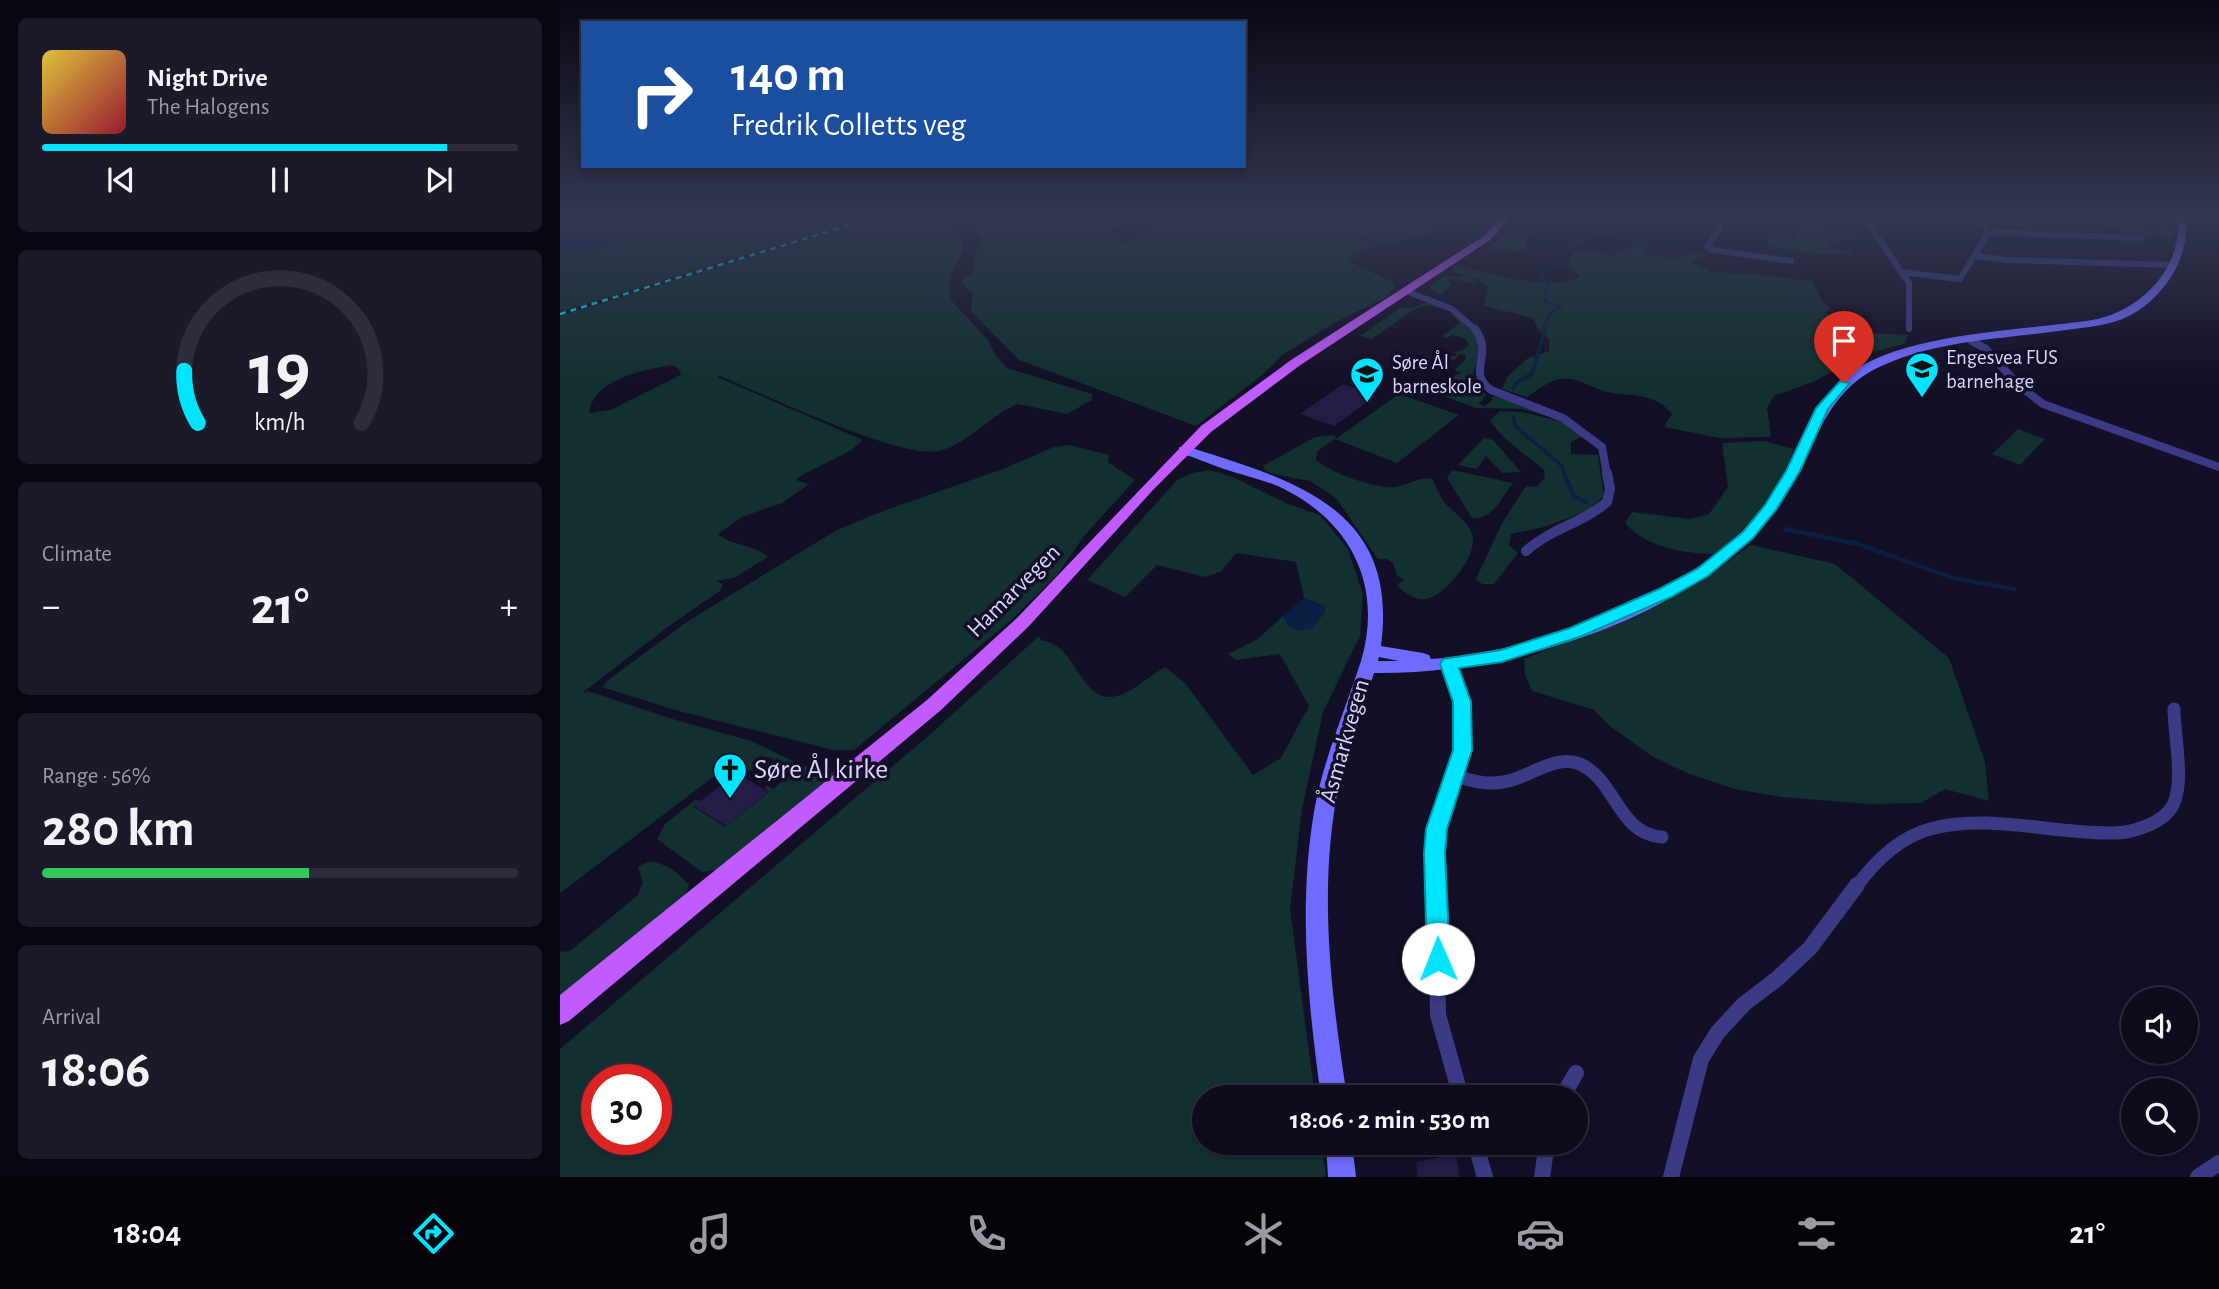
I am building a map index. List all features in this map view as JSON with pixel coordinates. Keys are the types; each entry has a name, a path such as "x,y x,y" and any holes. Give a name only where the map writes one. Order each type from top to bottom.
{"main road":[{"name":"Hamarvegen","path":"560,1012 934,705 1023,622 1180,455 1255,391 1439,270"}],"street":[{"path":"1902,272 1956,280 1964,270"},
{"path":"1369,659 1449,664 1502,656 1576,632 1665,593 1702,573 1748,535 1771,507 1831,395 1854,375 1872,365 1908,352 2116,317 2141,304 2169,270"},
{"path":"1902,272 1909,282 1909,329"},
{"path":"1405,292 1450,306 1470,320 1484,345 1478,376 1481,383 1491,390 1563,418 1602,447 1609,489 1606,502 1591,514 1547,533 1526,551"},
{"path":"1972,341 1986,349 2017,384 2043,404 2219,467"},
{"name":"Åsmarkvegen","path":"1180,455 1287,484 1315,499 1353,538 1366,559 1373,580 1377,611 1369,659 1338,750 1324,814 1316,893 1320,994 1332,1085"},
{"path":"1449,664 1462,702 1462,750 1437,829 1434,853 1438,1015 1458,1085"},
{"path":"1671,1177 1701,1059 1718,1032 1744,1004 1778,978 1810,948 1876,860 1901,842 1930,829 2008,824 2113,833 2135,831 2158,821 2167,815 2179,787 2180,772 2173,740 2174,709"},
{"path":"1455,776 1496,784 1521,778 1557,762 1571,761 1595,773 1619,808 1641,831 1654,838 1662,837"},
{"path":"1569,1085 1576,1073"},
{"path":"1340,1155 1342,1177"},
{"path":"1479,1155 1485,1177"},
{"path":"1542,1177 1545,1155"},
{"path":"2198,1177 2219,1163"}],"green space":[{"path":"560,270 697,270 560,312"},
{"path":"709,270 953,270 950,280 951,300 987,339 1007,368 1092,394 1092,400 1067,414 1017,404 950,447 939,451 920,451 864,436 717,377 863,440 850,451 800,476 796,480 809,484 782,503 742,517 718,534 768,557 734,578 716,581 723,584 721,590 581,694 588,691 751,741 804,766 841,774 717,870 702,872 657,839 665,824 695,800 703,798 694,807 725,827 769,792 764,788 767,785 773,789 795,772 769,757 750,771 733,762 560,893 560,316","holes":["672,365 679,369 681,375 611,410 589,413 600,392 621,378"]},
{"path":"974,270 1367,270 1391,281 1395,288 1386,297 1336,322 1284,354 1261,376 1196,426 1019,360 971,311 973,294 962,284 963,278 974,273"},
{"path":"1452,270 1471,270 1518,280 1552,283 1580,276 1573,270 1707,270 1812,281 1823,302 1830,308 1826,313 1834,318 1834,328 1839,335 1833,340 1854,344 1871,333 1908,335 1904,344 1865,354 1813,382 1774,396 1767,408 1771,436 1719,438 1664,427 1672,414 1658,402 1607,392 1574,380 1552,381 1527,397 1502,389 1507,377 1528,358 1549,351 1549,339 1539,330 1533,318 1484,306 1488,287 1477,277 1472,280 1477,284 1451,278 1447,282 1452,284 1440,295 1429,287 1445,276 1463,275"},
{"path":"1428,302 1451,310 1426,305 1413,310 1372,339 1360,336 1402,307 1412,308"},
{"path":"1453,311 1468,322 1478,336 1480,349 1473,378 1486,395 1479,404 1485,406 1493,399 1490,397 1499,397 1555,418 1522,409 1476,408 1433,392 1447,378 1462,373 1454,370 1465,360 1466,355 1460,354 1453,361 1447,356 1455,356 1457,354 1453,352 1461,351 1469,345 1466,339 1452,335 1441,337 1460,323 1451,314"},
{"path":"1399,394 1459,415 1397,463 1335,439 1317,451 1316,460 1342,475 1386,487 1432,479 1442,499 1470,529 1473,542 1463,568 1449,585 1426,599 1414,598 1397,586 1404,579 1397,576 1393,563 1378,559 1336,498 1310,481 1273,474 1263,466 1315,437 1334,435 1337,438"},
{"path":"1500,411 1522,412 1563,422 1583,436 1571,442 1571,454 1598,455 1604,496 1587,511 1544,527 1511,534 1509,545 1518,553 1494,584 1482,584 1476,579 1502,523 1526,486 1536,487 1545,478 1544,470 1495,428 1490,420"},
{"path":"2018,429 2045,439 2020,465 1992,454"},
{"path":"1484,438 1493,440 1521,472 1502,473 1486,456 1477,469 1458,465"},
{"path":"1764,441 1794,449 1762,508 1739,533 1714,554 1666,548 1644,538 1625,523 1632,512 1690,519 1709,514 1728,487 1722,443"},
{"path":"1069,445 1109,455 1108,462 1135,480 1084,536 1057,575 1009,622 854,750 833,750 675,710 602,687 688,621 837,530 1003,469 1054,447"},
{"path":"1210,470 1233,477 1288,504 1320,515 1348,549 1363,594 1360,636 1323,712 1302,809 1290,909 1313,1085 1192,1085 1192,1155 1323,1155 1326,1177 560,1177 560,1049 927,737 1039,636 1042,641 1054,644 1063,651 1086,683 1105,697 1130,691 1165,667 1185,683 1253,775 1281,758 1309,706 1280,654 1236,660 1228,654 1258,639 1283,616 1288,626 1312,628 1325,612 1324,606 1304,598 1296,562 1236,553 1222,571 1205,577 1157,565 1125,597 1087,580 1178,479"},
{"path":"1452,470 1513,483 1491,512 1472,518 1447,478"},
{"path":"1751,545 1835,564 1949,658 1985,762 1989,801 1945,789 1921,803 1871,804 1781,797 1735,789 1687,773 1652,756 1611,727 1594,710 1532,691 1525,674 1524,659 1666,601 1697,584"},
{"path":"647,862 665,866 681,877 689,886 684,897 560,1001 560,952 570,951 637,896 643,883 638,867"}],"water":[{"path":"1304,598 1325,607 1325,612 1312,628 1300,631 1288,626 1283,616"}],"building":[{"path":"1343,384 1376,396 1334,426 1300,414"},
{"name":"Søre Ål kirke","path":"737,773 768,792 726,826 694,806"},
{"path":"1456,1155 1460,1177 1418,1177 1416,1162"}],"waterway":[{"path":"1546,270 1539,272 1548,285 1544,296 1546,302 1562,307 1552,311 1544,326 1546,330"},
{"path":"1513,389 1517,382 1532,374 1545,329"},
{"path":"1513,417 1515,426 1561,465 1565,475"},
{"path":"1564,473 1574,497 1586,502"},
{"path":"1785,529 1858,544 1953,578 2014,589"}],"railway":[{"path":"560,314 703,270"}],"place":[{"name":"Engesvea FUS barnehage","path":"1922,399"},
{"name":"Søre Ål barneskole","path":"1367,404"},
{"name":"Søre Ål kirke","path":"730,800"}],"route":[{"path":"1438,959 1434,853 1437,829 1462,750 1463,724 1462,702 1449,664 1502,656 1576,632 1623,613 1702,573 1748,535 1771,507 1787,483 1822,408 1844,383"}]}
